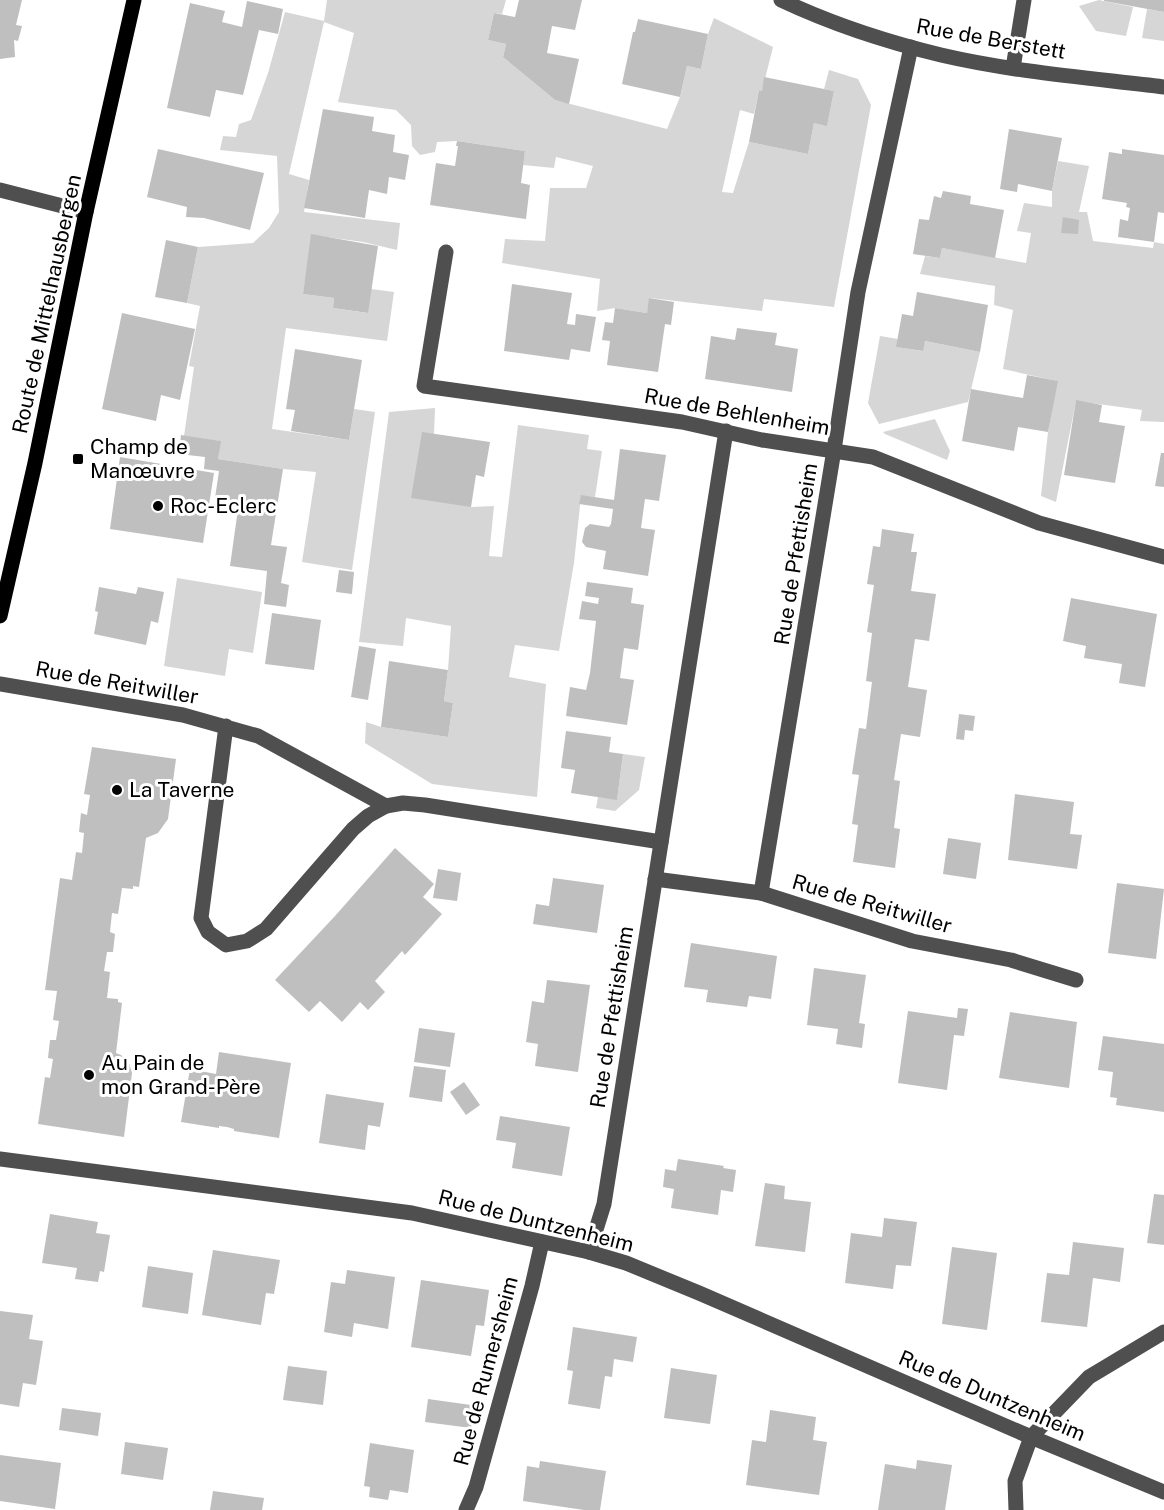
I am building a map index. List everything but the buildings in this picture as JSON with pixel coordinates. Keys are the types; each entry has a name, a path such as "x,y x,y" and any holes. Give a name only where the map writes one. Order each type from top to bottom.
{"main road":[{"name":"Route de Mittelhausbergen","path":"0,616 35,463 86,212 134,0"}],"street":[{"name":"Rue de Berstett","path":"781,0 831,21 942,55 1013,68 1164,87"},
{"path":"1013,68 1024,0"},
{"name":"Rue de Pfettisheim","path":"761,893 858,292 911,47"},
{"path":"0,190 86,212"},
{"name":"Rue de Behlenheim","path":"446,252 424,386 682,422 762,440 873,457 1039,523 1164,557"},
{"name":"Rue de Pfettisheim","path":"589,1252 604,1204 726,431"},
{"name":"Rue de Reitwiller","path":"0,684 183,715 258,736 386,807"},
{"path":"226,726 201,918 208,932 226,945 248,942 266,929 353,829 368,816 386,807 403,803 425,805 661,842"},
{"name":"Rue de Reitwiller","path":"655,879 761,893 912,941 1011,960 1076,980"},
{"name":"Rue de Duntzenheim","path":"0,1159 412,1213 589,1252 626,1263 699,1293 1164,1492"},
{"name":"Rue de Rumersheim","path":"466,1510 480,1476 542,1242"},
{"path":"1016,1510 1015,1481 1031,1437 1089,1377 1164,1332"}],"shaded area":[{"path":"327,0 506,0 502,14 494,13 488,40 506,44 503,57 555,100 667,129 680,97 687,66 701,69 708,34 714,18 773,47 754,114 740,110 722,192 733,193 749,142 808,154 814,123 827,125 834,91 824,89 829,70 858,79 871,105 834,307 764,299 762,311 650,298 647,313 615,308 597,311 600,279 502,263 505,239 545,241 550,188 586,188 593,166 556,157 554,168 523,165 525,151 457,141 437,142 435,152 420,155 412,146 411,125 396,110 338,102 354,33 324,22 289,174 309,180 304,212 400,223 397,250 363,242 312,235 303,294 334,298 333,308 367,313 371,289 394,292 387,341 286,328 272,429 349,440 354,409 375,412 352,570 302,562 316,472 218,459 220,441 184,436 194,367 189,366 200,306 187,303 198,247 253,243 269,228 279,212 277,156 220,150 223,136 236,137 239,124 251,120 268,73 285,12 324,21"},
{"path":"1099,0 1133,7 1126,36 1096,31 1079,6"},
{"path":"1147,9 1164,12 1164,41 1142,38"},
{"path":"1058,161 1089,166 1079,212 1087,212 1093,241 1153,248 1154,242 1164,244 1164,422 1140,421 1142,410 1076,401 1056,502 1041,496 1048,432 1057,381 1003,369 1013,310 994,305 995,286 920,274 925,256 940,258 942,248 1026,263 1031,233 1017,231 1024,203 1052,207 1052,191"},
{"path":"880,336 898,339 897,347 922,351 925,341 980,352 968,402 879,424 868,403"},
{"path":"435,408 434,434 471,507 494,506 489,556 502,557 518,425 589,435 587,449 602,451 595,497 581,496 574,563 559,651 515,645 509,677 546,684 537,797 432,784 365,743 366,722 381,727 448,737 453,703 444,701 451,626 406,618 403,646 359,642 389,412"},
{"path":"935,419 950,451 947,460 883,432"},
{"path":"177,578 262,592 253,653 229,649 225,676 164,666"},
{"path":"623,754 645,757 639,790 615,811 596,808 598,797 617,799"}],"place":[{"name":"Champ de Manœuvre","path":"78,459"},
{"name":"Roc-Eclerc","path":"158,506"},
{"name":"La Taverne","path":"117,790"},
{"name":"Au Pain de mon Grand-Père","path":"89,1075"}]}
